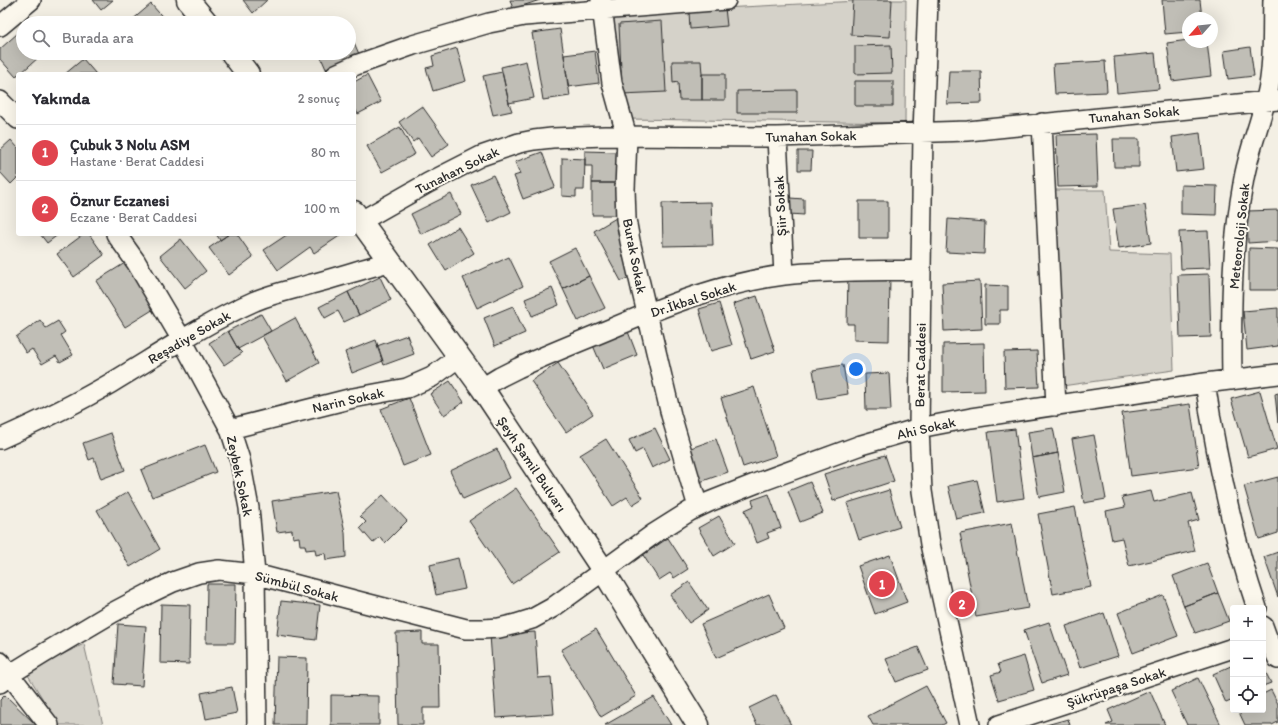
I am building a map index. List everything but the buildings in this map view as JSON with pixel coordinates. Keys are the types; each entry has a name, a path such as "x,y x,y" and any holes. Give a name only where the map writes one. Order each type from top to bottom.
{"main road":[{"path":"188,0 201,16"},
{"path":"237,60 246,72"},
{"name":"Şeyh Şamil Bulvarı","path":"357,217 482,388 603,570 698,725"}],"street":[{"path":"0,26 31,0"},
{"path":"340,72 356,65 442,36 489,23 524,16 602,5 726,0"},
{"name":"Berat Caddesi","path":"928,0 923,133 919,428 922,491 930,544 970,725"},
{"name":"Meteoroloji Sokak","path":"1232,380 1233,275 1237,222 1243,183 1272,101 1270,84 1272,65 1273,0"},
{"name":"Burak Sokak","path":"602,5 612,83 627,136 625,190 626,219 630,241 671,415 698,507"},
{"path":"0,101 16,117"},
{"name":"Tunahan Sokak","path":"357,217 481,156 519,143 552,138 627,136 777,137 968,131 1272,101"},
{"path":"1042,123 1056,406"},
{"name":"Şiir Sokak","path":"777,137 784,276"},
{"name":"Zeybek Sokak","path":"117,236 136,262 182,340 230,429 240,460 249,508 255,574 258,725"},
{"name":"Reşadiye Sokak","path":"0,439 75,404 182,340 230,313 256,301 284,291 389,262"},
{"name":"Dr.İkbal Sokak","path":"482,388 518,368 647,314 691,297 730,286 784,276 818,272 921,270"},
{"name":"Narin Sokak","path":"230,429 353,398 407,388 432,377 460,357"},
{"name":"Ahi Sokak","path":"603,570 654,532 698,507 861,445 919,428 971,418 1278,374"},
{"path":"1205,384 1213,438 1227,501 1246,576 1256,605"},
{"name":"Sümbül Sokak","path":"3,673 150,593 173,582 199,573 219,570 255,574 466,628 483,629 516,624 532,619 552,608 603,570"},
{"path":"1268,634 1278,659"},
{"name":"Şükrüpaşa Sokak","path":"999,725 1230,649"},
{"path":"3,673 49,725"}],"shaded area":[{"path":"878,0 906,0 905,123 628,119 606,14"},
{"path":"1055,190 1105,190 1109,252 1170,254 1174,370 1062,386"},
{"path":"84,644 103,725 59,725 26,672"}],"place":[{"name":"Çubuk 3 Nolu ASM","path":"882,584"},
{"name":"Öznur Eczanesi","path":"962,604"}]}
